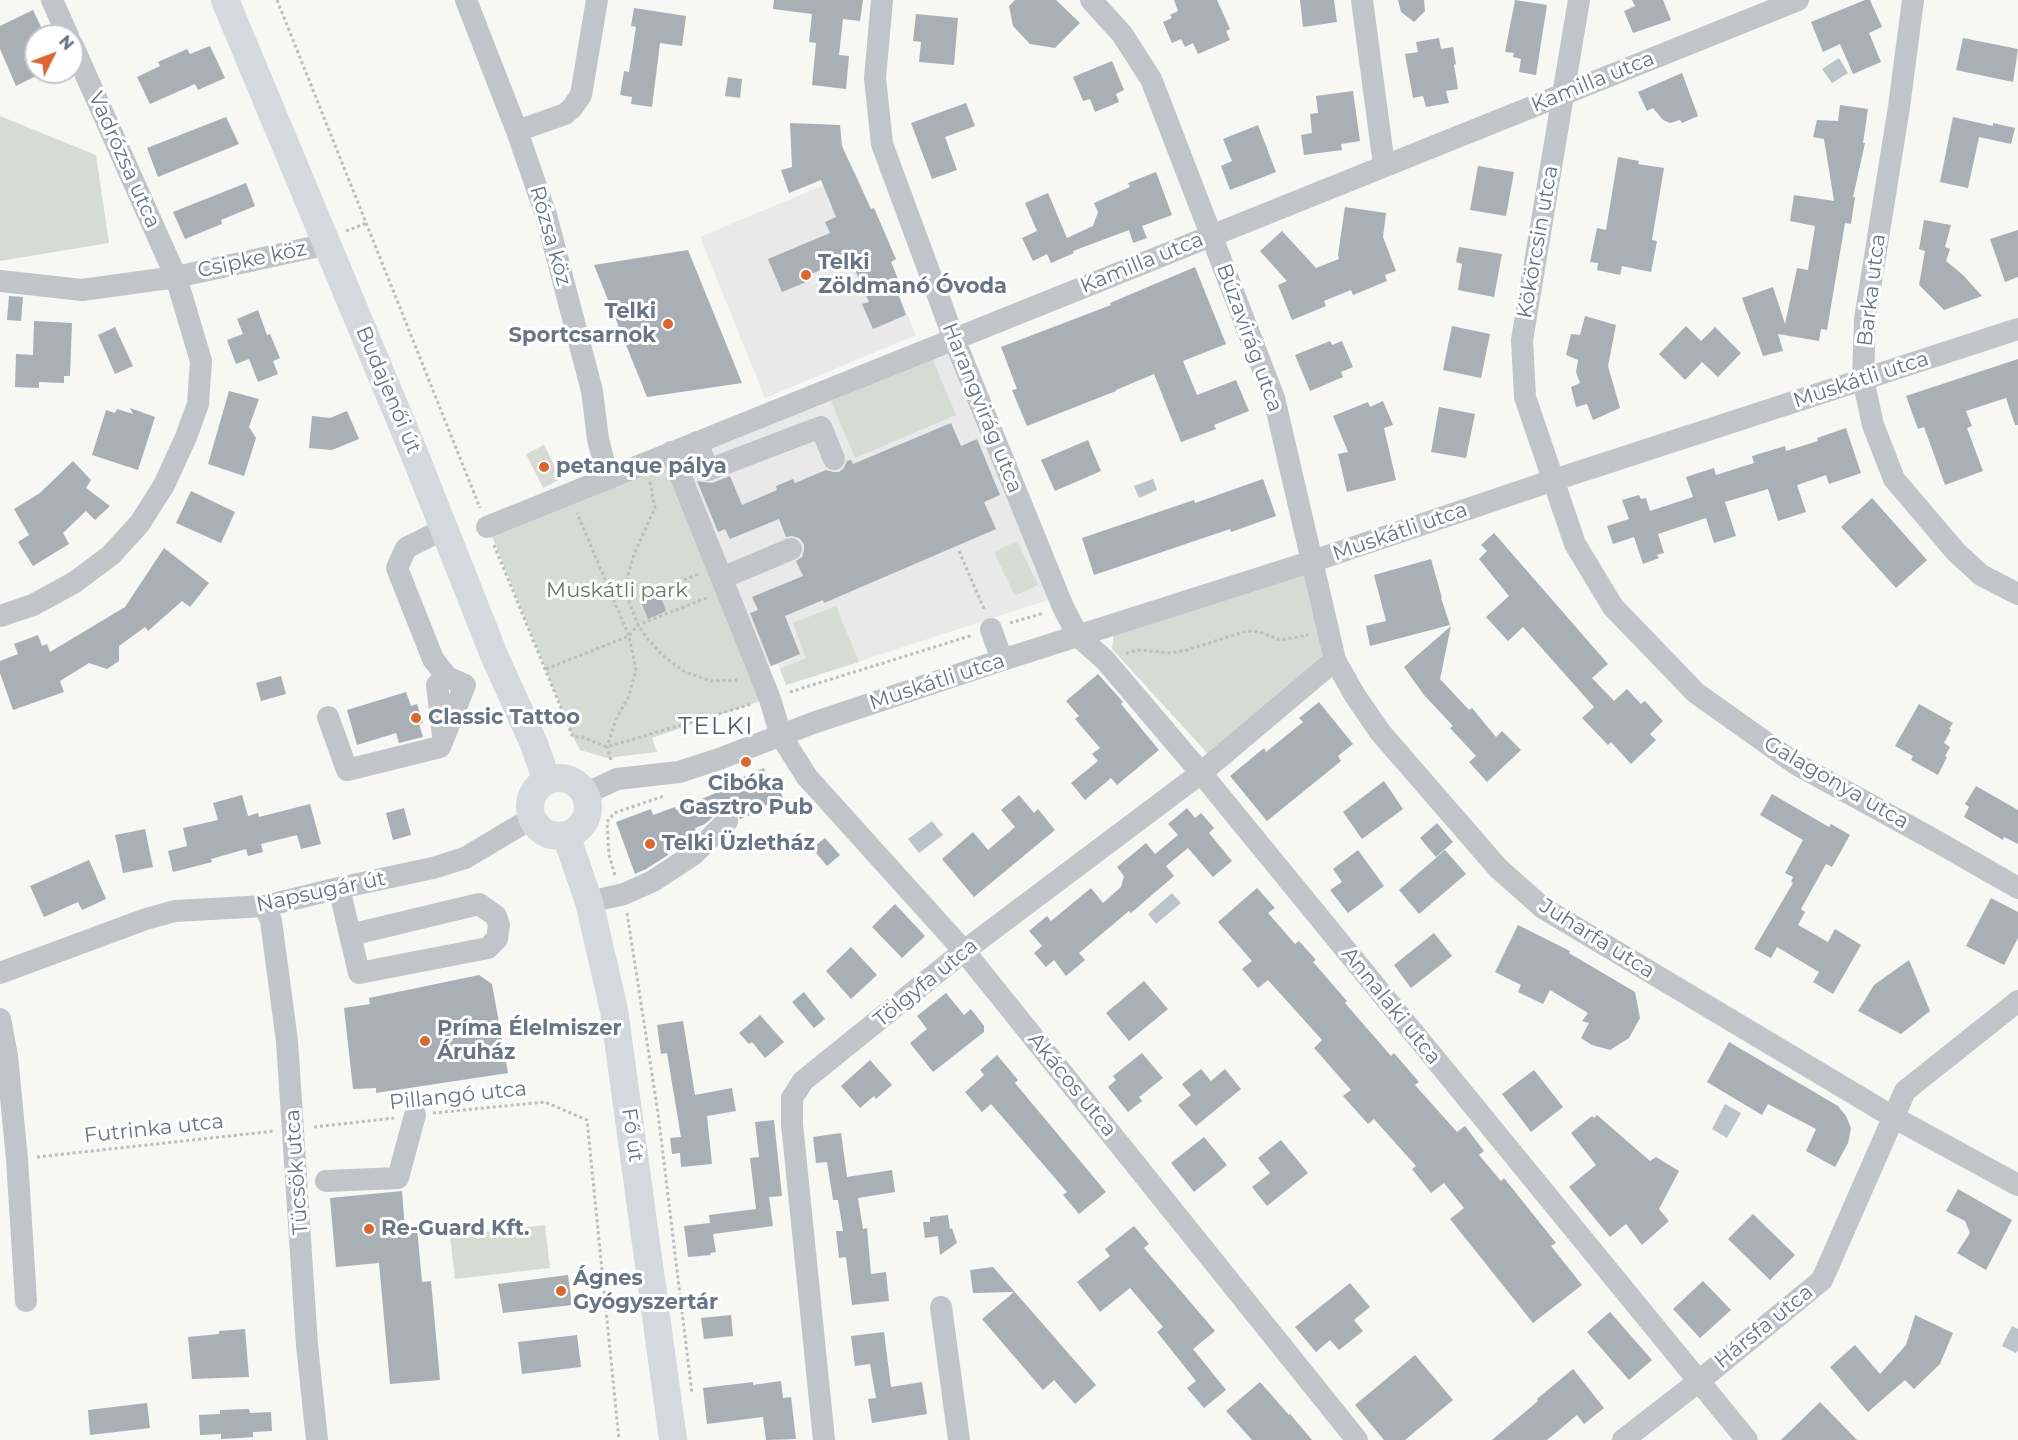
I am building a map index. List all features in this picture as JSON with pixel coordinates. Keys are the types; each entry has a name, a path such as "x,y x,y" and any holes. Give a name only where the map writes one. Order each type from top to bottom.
{"main road":[{"name":"Budajenői út","path":"225,0 328,244 494,655 534,744 547,781"},
{"path":"564,779 573,782 585,794 587,802 585,819 574,832 558,836 542,831 532,818 530,809 534,792 547,781 564,779"},
{"name":"Fő út","path":"566,835 589,902 614,1010 674,1440"}],"street":[{"path":"52,0 63,24"},
{"name":"Rózsa köz","path":"466,0 517,131 546,215 592,391 598,440 608,479"},
{"path":"517,131 565,114 576,102 580,95 597,0"},
{"name":"Harangvirág utca","path":"882,0 875,78 882,144 954,339 1063,607 1078,636"},
{"name":"Búzavirág utca","path":"1091,0 1122,34 1151,79 1274,398 1313,561"},
{"path":"1362,0 1384,165"},
{"name":"Kökörcsin utca","path":"1554,480 1525,397 1522,340 1578,0"},
{"name":"Kamilla utca","path":"487,527 1798,0"},
{"name":"Barka utca","path":"1913,0 1899,107 1865,319 1863,379 1873,425 1894,479 1964,560 1981,575 2018,594"},
{"name":"Vadrózsa utca","path":"0,616 33,605 75,582 111,555 140,523 164,485 198,404 201,361 177,277 84,71"},
{"name":"Csipke köz","path":"0,281 82,290 177,277 328,244"},
{"name":"Muskátli utca","path":"585,794 617,779 682,780 781,736 843,713 1313,561 2018,328"},
{"path":"697,442 708,470 821,427 834,459"},
{"path":"671,452 770,699 781,736"},
{"name":"Galagonya utca","path":"1554,480 1575,544 1613,607 1696,693 1796,764 2018,888"},
{"path":"328,717 347,770 440,747 443,738 437,685 447,677 433,659 397,568 406,548 444,529"},
{"path":"722,578 791,549"},
{"name":"Juharfa utca","path":"1313,561 1335,660 1354,694 1380,732 1498,868 1543,908 1893,1117 2018,1185"},
{"path":"991,629 1002,660"},
{"name":"Annalaki utca","path":"1078,636 1105,660 1201,773 1747,1440"},
{"name":"Tölgyfa utca","path":"824,1440 792,1124 792,1098 803,1080 964,951 1201,773 1335,660"},
{"name":"Akácos utca","path":"781,736 807,777 964,951 1358,1440"},
{"name":"Napsugár út","path":"0,973 146,919 175,911 265,906 433,868 465,858 532,818"},
{"path":"589,902 624,894 653,881 694,854 727,821"},
{"path":"339,888 358,973 488,948 497,939 499,925 496,916 479,904 350,935"},
{"name":"Tücsök utca","path":"265,906 271,921 287,1041 308,1345 317,1440"},
{"name":"Hársfa utca","path":"1623,1440 1822,1280 1905,1091 2018,1000"},
{"path":"0,1019 7,1056 17,1159 26,1301"},
{"path":"326,1181 398,1178 415,1115"},
{"path":"941,1307 959,1440"}],"path":[{"path":"278,0 487,527 573,737 582,737 607,747 638,739 1063,607"},
{"path":"352,228 367,223"},
{"path":"645,463 655,508 634,554 624,590 638,625 663,656 685,672 711,681 740,681 759,674"},
{"path":"570,495 629,636 636,670 629,696 616,719 607,747"},
{"path":"959,551 991,629"},
{"path":"546,669 629,636 638,625 722,578"},
{"path":"628,601 722,578"},
{"path":"1105,660 1140,650 1171,653 1188,650 1247,631 1260,632 1280,640 1327,629"},
{"path":"627,808 614,813 607,822 609,855 612,870 624,894 658,1113 694,1405"},
{"name":"Pillangó utca","path":"294,1129 545,1102 587,1120 619,1440"},
{"name":"Futrinka utca","path":"17,1159 294,1129"}],"shaded area":[{"path":"1839,58 1848,73 1832,83 1822,69"},
{"name":"Telki Zöldmanó Óvoda","path":"855,172 871,209 874,208 896,259 891,262 902,289 897,291 916,335 765,398 700,237"},
{"path":"947,351 1051,599 786,685 778,664 767,668 681,459 831,401"},
{"path":"1153,479 1157,490 1139,498 1134,486"},
{"path":"932,821 943,835 919,853 908,839"},
{"path":"1172,893 1181,903 1156,924 1148,914"},
{"path":"1725,1104 1741,1113 1727,1138 1712,1129"},
{"path":"2012,1326 2018,1329 2016,1353 2002,1346"}],"green space":[{"path":"0,116 96,155 109,243 0,261"},
{"path":"932,358 956,415 855,458 831,401"},
{"name":"petanque pálya","path":"544,445 561,479 543,488 526,454"},
{"name":"Muskátli park","path":"669,463 763,700 652,738 657,752 607,758 580,750 573,737 492,536"},
{"path":"1017,541 1038,585 1015,596 994,552"},
{"path":"1306,572 1324,658 1209,755 1112,649 1114,631"},
{"path":"836,606 859,662 786,685 780,669 806,658 793,623"},
{"path":"545,1225 550,1268 455,1279 450,1236"}],"building":[{"path":"774,0 863,0 860,21 843,19 839,55 849,56 846,89 812,85 816,43 809,42 812,14 773,9"},
{"path":"1015,0 1056,0 1080,23 1055,48 1030,44 1013,26 1009,6"},
{"path":"1174,0 1217,0 1230,29 1226,31 1230,40 1198,54 1193,43 1185,47 1181,39 1172,43 1163,22 1172,18 1170,15 1178,11"},
{"path":"1300,0 1334,0 1337,22 1303,27"},
{"path":"1398,0 1424,0 1425,11 1414,22 1401,12"},
{"path":"1515,0 1547,5 1536,75 1519,72 1521,59 1513,57 1514,53 1505,52"},
{"path":"1632,0 1663,0 1671,20 1633,33 1624,11 1635,6"},
{"path":"1870,0 1882,27 1869,33 1881,62 1853,74 1840,44 1823,52 1811,22"},
{"path":"634,8 686,16 682,46 660,43 652,107 631,104 632,97 620,95 624,71 629,72 636,27 631,26"},
{"path":"33,10 40,24 24,24 24,82 16,86 0,49 0,26"},
{"path":"916,14 958,18 954,65 919,62 921,42 913,41"},
{"path":"1439,38 1441,49 1453,47 1458,89 1446,91 1449,103 1426,107 1423,96 1413,98 1405,54 1418,52 1416,42"},
{"path":"1963,38 2018,49 2013,82 1956,70"},
{"path":"210,46 225,78 198,90 195,84 150,104 137,77 160,66 158,62 187,49 190,54"},
{"path":"1112,61 1124,90 1116,94 1119,102 1095,112 1090,99 1083,101 1073,77"},
{"path":"1682,73 1698,116 1682,123 1680,120 1670,123 1663,120 1653,108 1647,111 1638,92"},
{"path":"728,77 742,79 740,98 725,96"},
{"path":"1353,91 1360,141 1341,144 1342,150 1304,155 1301,135 1312,133 1310,114 1318,113 1316,96"},
{"path":"966,103 975,126 945,137 957,170 932,179 911,123"},
{"path":"1840,105 1868,109 1863,143 1865,143 1853,197 1855,197 1851,224 1845,223 1827,330 1821,329 1819,341 1778,334 1783,351 1763,356 1742,298 1773,287 1785,324 1797,268 1808,270 1815,226 1790,221 1794,195 1834,201 1824,139 1813,137 1817,120 1838,121"},
{"path":"226,117 239,144 158,177 147,148"},
{"path":"1953,117 1993,126 1993,123 2015,128 2011,144 1979,137 1968,188 1940,182"},
{"path":"790,123 840,125 842,146 871,209 874,208 896,259 891,262 902,289 897,291 906,315 873,329 862,304 869,302 853,265 848,267 844,260 804,277 806,282 782,292 768,259 830,233 825,222 836,217 821,180 789,193 781,170 792,167"},
{"path":"1258,125 1276,172 1230,190 1221,166 1232,161 1223,139"},
{"path":"1618,157 1639,161 1638,164 1664,168 1652,240 1657,241 1651,272 1622,266 1620,275 1597,270 1598,263 1590,262 1597,228 1606,230"},
{"path":"1478,166 1514,172 1506,216 1470,210"},
{"path":"1156,172 1172,215 1142,226 1147,238 1133,243 1129,230 1073,251 1074,253 1051,263 1047,254 1033,261 1022,238 1037,231 1025,203 1048,193 1067,238 1093,226 1098,212 1094,203 1130,187 1128,183"},
{"path":"246,183 255,206 221,220 222,224 185,239 173,212"},
{"path":"1345,207 1386,213 1383,237 1396,271 1385,275 1387,281 1353,295 1351,290 1324,301 1326,306 1292,320 1278,285 1287,281 1260,251 1282,231 1316,268 1339,259"},
{"path":"1924,220 1951,225 1945,247 1950,249 1946,261 1963,275 1982,296 1944,310 1919,285 1925,251 1919,249"},
{"path":"2018,230 2018,277 2005,282 1990,239"},
{"path":"1459,247 1502,254 1494,297 1458,290 1462,264 1456,262"},
{"name":"Telki Sportcsarnok","path":"688,250 742,383 647,397 594,265"},
{"path":"1195,267 1226,344 1183,361 1197,395 1236,380 1249,411 1214,425 1216,429 1181,442 1154,374 1027,426 1012,390 1017,389 1001,347 1111,305 1110,303"},
{"path":"9,296 23,297 21,321 7,320"},
{"path":"258,310 267,335 270,334 280,358 273,361 278,374 258,382 249,359 236,364 227,340 243,334 237,319"},
{"path":"1585,316 1616,325 1608,366 1620,408 1593,420 1587,404 1576,407 1571,387 1580,383 1576,372 1578,360 1566,355 1571,334 1580,335"},
{"path":"34,321 72,323 70,376 64,376 64,383 39,382 39,388 15,387 16,354 33,355"},
{"path":"1452,326 1490,334 1481,378 1443,370"},
{"path":"1686,326 1701,341 1715,327 1741,353 1718,377 1702,362 1685,380 1659,354"},
{"path":"115,327 133,366 115,374 98,335"},
{"path":"1330,341 1332,345 1342,341 1353,367 1341,372 1343,377 1310,391 1295,355"},
{"path":"2018,359 2018,425 2015,425 2006,398 1966,411 1972,426 1967,428 1983,471 1945,485 1924,427 1918,429 1906,396"},
{"path":"229,391 259,399 249,427 256,438 244,476 208,464"},
{"path":"1383,401 1393,425 1384,428 1396,480 1347,492 1338,454 1348,452 1333,416 1368,402 1370,407"},
{"path":"1439,407 1475,414 1466,458 1431,452"},
{"path":"130,408 155,417 138,470 92,455 106,410 115,413 117,409 133,414"},
{"path":"347,411 359,439 332,450 309,448 312,416 330,418"},
{"path":"951,423 961,446 977,439 1000,495 984,502 996,529 824,603 823,600 785,616 800,654 771,666 750,613 758,610 752,597 803,576 796,561 802,557 804,544 799,538 786,537 779,519 730,539 725,529 718,532 697,481 712,483 730,476 742,505 777,490 776,486 793,479 795,483 826,470 839,472 847,461 851,460 853,464"},
{"path":"1846,428 1861,473 1829,484 1826,475 1797,485 1806,512 1778,521 1768,489 1725,502 1736,536 1714,543 1706,518 1658,534 1664,553 1657,555 1659,558 1643,564 1634,537 1613,544 1607,526 1629,519 1622,500 1639,495 1641,499 1646,498 1650,511 1693,497 1686,477 1714,468 1716,475 1754,463 1752,456 1785,446 1786,451 1818,441 1817,438"},
{"path":"1088,440 1101,471 1055,491 1041,460"},
{"path":"73,461 91,480 86,488 110,506 95,520 86,511 63,533 69,544 33,566 18,542 29,535 14,509 40,493"},
{"path":"1263,479 1276,516 1231,532 1230,529 1094,575 1082,538"},
{"path":"191,491 235,512 221,543 176,523"},
{"path":"1872,498 1927,560 1896,588 1841,527"},
{"path":"1494,533 1608,664 1592,678 1614,701 1627,689 1641,704 1645,701 1663,721 1650,734 1656,740 1631,764 1611,742 1608,745 1582,718 1594,707 1523,627 1508,641 1486,617 1509,596 1479,559 1487,551 1481,545"},
{"path":"164,548 209,583 190,607 182,601 148,631 145,627 119,646 119,661 107,669 89,663 60,681 64,692 13,710 0,673 0,661 18,654 14,644 38,635 42,646 47,644 50,652 125,607"},
{"path":"1431,559 1450,625 1370,646 1366,626 1386,621 1374,575"},
{"path":"659,592 666,611 648,619 640,599"},
{"path":"1451,626 1440,679 1469,710 1472,708 1496,737 1502,731 1521,750 1487,782 1469,762 1476,756 1450,728 1453,726 1424,695 1404,667"},
{"path":"1098,674 1123,702 1121,704 1159,750 1117,785 1111,778 1085,800 1071,783 1098,761 1092,754 1100,748 1075,719 1079,716 1066,701"},
{"path":"281,676 286,694 261,701 256,683"},
{"path":"406,692 411,706 417,704 423,723 419,724 423,737 399,743 396,733 357,745 347,710"},
{"path":"1319,702 1353,744 1338,756 1341,761 1267,821 1230,776 1264,748 1266,752 1303,722 1299,718"},
{"path":"1919,704 1953,723 1944,743 1950,747 1938,775 1911,760 1913,756 1895,746"},
{"path":"764,768 767,778 774,776 783,798 761,807 763,810 740,819 736,811 723,808 705,824 695,828 696,833 691,838 665,848 668,855 635,874 616,822 651,809 653,815 675,807 676,810 739,783 738,779"},
{"path":"1384,781 1403,809 1362,839 1343,812"},
{"path":"1976,786 2018,810 2018,844 2004,837 2003,840 1964,817 1969,807 1965,804"},
{"path":"1772,794 1829,827 1831,824 1850,835 1832,867 1826,864 1801,909 1805,912 1798,925 1828,942 1835,929 1861,945 1833,994 1813,982 1819,972 1777,947 1771,958 1754,949 1793,883 1791,882 1793,877 1785,873 1803,840 1760,815"},
{"path":"242,795 248,816 258,813 259,817 310,804 321,844 301,849 297,835 261,844 263,852 248,856 246,849 211,859 212,862 173,872 168,851 187,846 183,828 218,820 213,803"},
{"path":"1019,795 1034,813 1038,809 1055,830 974,897 942,859 973,832 988,850 1015,827 1001,810"},
{"path":"404,808 411,835 393,840 386,813"},
{"path":"1187,808 1195,818 1201,813 1214,828 1209,833 1232,861 1213,877 1188,848 1166,866 1174,876 1079,953 1085,960 1066,976 1054,960 1046,967 1034,953 1042,946 1029,931 1047,916 1051,921 1091,888 1103,903 1121,887 1124,876 1117,867 1146,843 1155,854 1178,835 1168,824"},
{"path":"1437,823 1453,842 1436,857 1420,838"},
{"path":"145,829 153,867 123,873 115,835"},
{"path":"825,838 840,855 827,866 812,848"},
{"path":"1358,850 1384,886 1348,913 1330,890 1342,882 1333,869"},
{"path":"1445,850 1466,874 1419,914 1399,890"},
{"path":"89,860 106,899 82,910 78,902 44,917 30,886"},
{"path":"1257,888 1275,908 1268,913 1295,944 1299,941 1316,960 1313,962 1347,1001 1345,1003 1391,1056 1394,1053 1419,1082 1415,1085 1457,1132 1465,1126 1484,1151 1479,1155 1501,1181 1504,1178 1556,1243 1551,1246 1582,1285 1533,1323 1450,1219 1464,1208 1444,1183 1431,1193 1412,1169 1416,1166 1374,1119 1368,1124 1343,1096 1351,1090 1314,1048 1322,1040 1268,980 1258,988 1242,969 1252,961 1218,922"},
{"path":"1991,898 2018,912 2018,938 2004,965 1966,946"},
{"path":"895,904 925,936 902,958 872,927"},
{"path":"1518,925 1570,951 1569,953 1635,992 1640,1018 1629,1038 1610,1050 1592,1045 1581,1038 1589,1023 1582,1021 1588,1013 1550,990 1543,1004 1518,992 1521,985 1495,972"},
{"path":"1434,933 1452,956 1411,988 1394,965"},
{"path":"851,947 877,975 851,999 826,971"},
{"path":"1909,960 1930,1011 1901,1034 1858,1011 1874,985"},
{"name":"Príma Élelmiszer Áruház","path":"479,975 492,984 508,1073 376,1093 376,1088 353,1089 344,1008 370,1004 369,998"},
{"path":"1144,981 1168,1009 1129,1041 1106,1013"},
{"path":"804,992 825,1019 814,1028 792,1002"},
{"path":"946,993 964,1015 971,1009 984,1026 984,1032 933,1072 910,1043 927,1029 917,1016"},
{"path":"760,1015 784,1042 765,1058 752,1042 749,1044 739,1033"},
{"path":"683,1021 695,1095 732,1088 736,1111 707,1116 712,1164 681,1167 680,1153 672,1154 670,1138 681,1137 667,1053 661,1054 657,1025"},
{"path":"1729,1042 1838,1106 1846,1116 1851,1128 1848,1143 1835,1167 1806,1151 1816,1129 1768,1104 1762,1115 1707,1082"},
{"path":"1142,1053 1163,1078 1139,1097 1142,1101 1128,1112 1108,1087 1116,1080 1113,1076"},
{"path":"997,1055 1018,1080 1015,1083 1106,1192 1079,1214 1063,1195 1067,1192 991,1104 982,1112 965,1092 984,1075 980,1070"},
{"path":"870,1060 892,1085 876,1099 874,1096 860,1108 841,1086"},
{"path":"1201,1069 1211,1081 1225,1069 1241,1089 1196,1126 1178,1105 1191,1095 1182,1084"},
{"path":"1534,1070 1563,1107 1531,1132 1502,1094"},
{"path":"1597,1115 1650,1161 1656,1157 1679,1171 1659,1209 1669,1221 1642,1245 1626,1224 1610,1237 1569,1187 1596,1165 1571,1133 1592,1116 1594,1118"},
{"path":"774,1120 782,1196 769,1197 773,1226 713,1234 716,1252 710,1253 711,1255 688,1257 684,1226 710,1223 709,1215 756,1209 750,1158 759,1157 755,1122"},
{"path":"841,1133 847,1177 892,1170 895,1192 858,1198 863,1229 867,1228 871,1274 886,1272 889,1301 852,1305 846,1257 839,1258 836,1231 843,1231 838,1200 833,1200 827,1162 816,1163 813,1137"},
{"path":"1204,1137 1227,1165 1194,1192 1171,1163"},
{"path":"1281,1140 1308,1173 1267,1206 1252,1187 1270,1173 1258,1158"},
{"path":"1958,1189 2012,1220 1986,1270 1957,1253 1970,1233 1965,1221 1946,1211"},
{"path":"402,1191 405,1229 417,1228 422,1282 431,1281 440,1380 390,1384 379,1263 336,1267 330,1198"},
{"path":"1753,1214 1795,1255 1770,1280 1728,1239"},
{"path":"948,1215 950,1229 952,1228 957,1243 940,1255 938,1236 925,1238 923,1222 930,1222 930,1217"},
{"path":"1134,1226 1149,1244 1144,1248 1215,1331 1193,1349 1226,1390 1204,1408 1187,1388 1196,1381 1157,1332 1163,1327 1130,1288 1100,1312 1077,1282 1110,1256 1105,1249"},
{"path":"993,1267 1096,1385 1075,1404 1054,1380 1043,1390 982,1319 1014,1292 973,1293 970,1270"},
{"path":"568,1275 572,1305 503,1313 498,1284"},
{"path":"1703,1281 1731,1310 1700,1338 1673,1309"},
{"path":"1350,1283 1370,1307 1354,1320 1363,1331 1339,1350 1330,1340 1316,1352 1295,1327"},
{"path":"1610,1312 1652,1360 1629,1380 1587,1332"},
{"path":"731,1315 733,1336 704,1339 701,1318"},
{"path":"1915,1315 1953,1333 1940,1364 1914,1389 1905,1380 1868,1412 1830,1367 1855,1345 1880,1374 1906,1345"},
{"path":"245,1329 249,1377 192,1379 188,1337"},
{"path":"884,1332 891,1387 922,1382 927,1414 872,1423 868,1399 876,1398 870,1364 855,1366 851,1336"},
{"path":"577,1335 581,1367 522,1374 518,1342"},
{"path":"1415,1355 1453,1400 1405,1440 1384,1440 1355,1405"},
{"path":"1573,1369 1604,1408 1584,1424 1577,1415 1547,1440 1492,1440 1538,1401 1537,1399"},
{"path":"781,1381 783,1398 791,1397 796,1439 766,1440 763,1417 707,1424 703,1388"},
{"path":"1260,1382 1312,1440 1252,1440 1226,1411"},
{"path":"1820,1402 1857,1440 1781,1440"},
{"path":"147,1403 150,1428 90,1435 88,1410"},
{"path":"249,1409 250,1413 271,1412 272,1431 253,1432 253,1437 240,1438 221,1439 221,1434 200,1435 199,1415 220,1414 220,1410"}],"place":[{"name":"Telki Zöldmanó Óvoda","path":"806,275"},
{"name":"Telki Sportcsarnok","path":"668,324"},
{"name":"petanque pálya","path":"544,467"},
{"name":"Classic Tattoo","path":"416,718"},
{"name":"Cibóka Gasztro Pub","path":"746,762"},
{"name":"Telki Üzletház","path":"650,844"},
{"name":"Príma Élelmiszer Áruház","path":"425,1041"},
{"name":"Re-Guard Kft.","path":"369,1229"},
{"name":"Ágnes Gyógyszertár","path":"561,1291"}],"district":[{"name":"TELKI","path":"716,727"}]}
